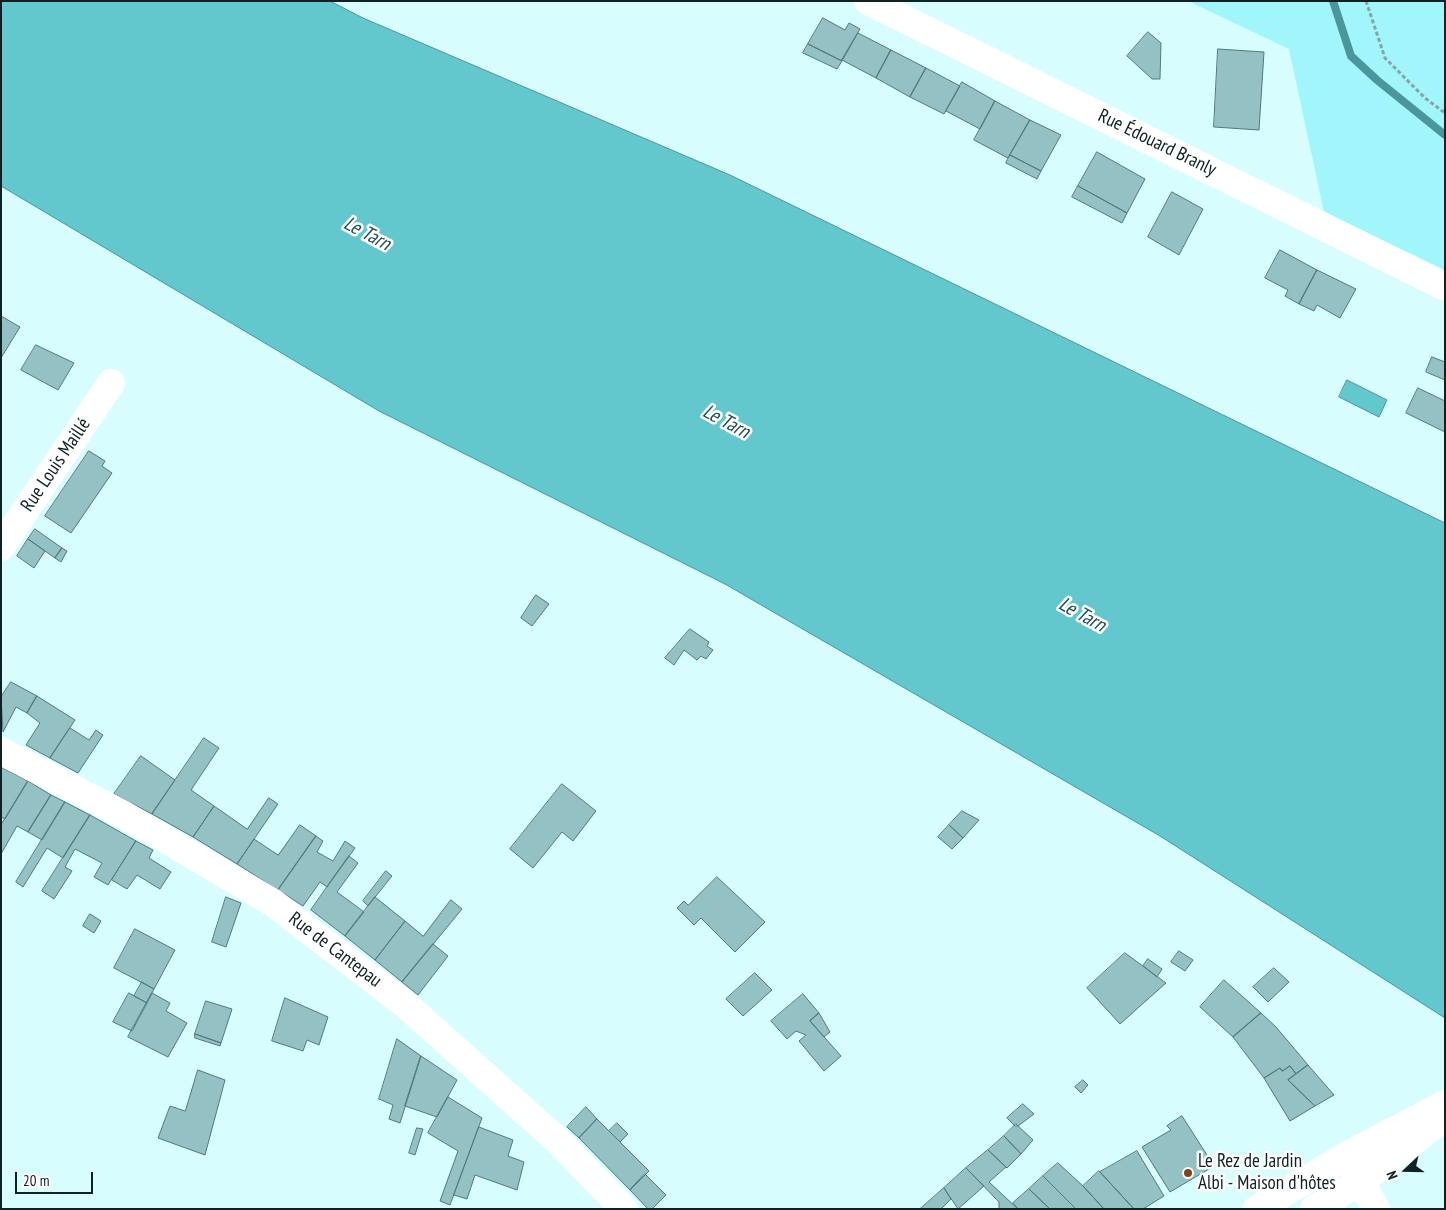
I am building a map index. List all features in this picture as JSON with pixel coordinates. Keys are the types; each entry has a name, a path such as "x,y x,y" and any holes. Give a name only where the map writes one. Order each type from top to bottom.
{"street":[{"name":"Rue Édouard Branly","path":"868,1 1445,286"},
{"name":"Rue Louis Maillé","path":"1,548 112,383"},
{"name":"Rue de Cantepau","path":"1,751 124,815 272,902 406,1005 557,1140 624,1209"},
{"path":"1257,1209 1346,1156 1445,1104"},
{"path":"1314,1209 1360,1182 1445,1116"},
{"path":"1346,1156 1376,1209"}],"path":[{"path":"1366,1 1385,58 1425,98 1445,113"}],"shaded area":[{"path":"1188,1 1445,1 1445,270 1324,212 1289,49"}],"water":[{"name":"Le Tarn","path":"1,1 330,1 363,18 730,175 1445,523 1445,1018 1160,836 725,584 379,411 1,186"},
{"path":"1347,380 1387,400 1379,417 1339,397"}],"building":[{"path":"823,18 845,30 849,23 860,29 842,61 808,44"},
{"path":"1148,32 1161,43 1160,79 1152,79 1127,56"},
{"path":"858,33 891,50 876,78 842,60"},
{"path":"808,44 842,61 837,69 803,53"},
{"path":"1218,49 1264,52 1259,130 1214,127"},
{"path":"891,50 926,68 910,97 876,78"},
{"path":"926,68 960,86 944,114 910,97"},
{"path":"962,82 995,101 980,129 946,111"},
{"path":"995,101 1030,120 1008,158 974,140"},
{"path":"1030,120 1061,135 1041,171 1010,155"},
{"path":"1097,152 1145,179 1127,213 1078,186"},
{"path":"1010,155 1041,171 1037,179 1006,163"},
{"path":"1078,186 1127,213 1122,223 1072,197"},
{"path":"1172,192 1203,209 1179,255 1148,237"},
{"path":"1280,250 1317,270 1299,304 1285,296 1288,290 1265,278"},
{"path":"1317,270 1356,289 1340,318 1317,305 1314,311 1299,304"},
{"path":"1,316 20,327 1,358"},
{"path":"36,345 74,363 58,390 21,370"},
{"path":"1432,357 1445,362 1445,380 1426,372"},
{"path":"1418,388 1445,401 1445,432 1406,413"},
{"path":"89,451 105,461 102,466 112,473 71,533 45,516"},
{"path":"35,529 62,548 55,558 28,539"},
{"path":"28,539 45,551 34,568 17,556"},
{"path":"62,548 67,551 61,562 55,558"},
{"path":"536,595 549,604 532,626 521,618"},
{"path":"690,629 709,642 707,646 713,650 706,659 701,656 697,660 684,650 674,665 665,658"},
{"path":"11,682 37,696 27,713 16,707 3,732 1,697"},
{"path":"37,696 75,720 50,758 26,745 40,723 27,713"},
{"path":"70,728 89,740 96,730 103,735 78,773 50,758"},
{"path":"204,738 219,748 191,790 214,806 193,837 152,814"},
{"path":"141,756 175,780 152,814 114,794"},
{"path":"1,767 28,781 5,819 1,817"},
{"path":"28,781 51,795 28,832 17,826 1,854 1,825"},
{"path":"562,784 596,811 573,841 562,832 533,868 510,849"},
{"path":"51,795 65,802 42,840 28,832"},
{"path":"269,798 278,804 237,864 193,837 214,806 247,829"},
{"path":"65,802 90,815 63,858 47,848 23,887 16,882"},
{"path":"962,811 979,820 963,838 949,825"},
{"path":"90,815 136,841 108,885 94,877 102,863 75,849 65,867 72,871 54,899 42,891"},
{"path":"300,825 316,836 278,890 237,864 254,839 278,855"},
{"path":"949,825 963,838 952,849 938,837"},
{"path":"316,836 323,841 317,852 333,861 345,841 355,848 327,887 320,882 303,906 278,890"},
{"path":"136,841 153,850 149,858 171,872 160,889 137,875 127,889 112,880"},
{"path":"349,856 358,863 337,892 364,912 345,936 311,910"},
{"path":"386,871 392,876 368,906 363,901"},
{"path":"717,877 765,922 735,952 701,918 694,925 677,908 684,901 688,905"},
{"path":"226,897 241,903 226,947 212,942"},
{"path":"375,897 405,921 375,960 345,936"},
{"path":"451,900 462,909 402,982 375,960 405,921 423,936"},
{"path":"90,914 101,921 94,933 83,926"},
{"path":"135,929 175,950 154,989 114,968"},
{"path":"433,944 448,956 418,995 402,982"},
{"path":"1179,951 1193,960 1185,971 1171,962"},
{"path":"1125,953 1166,983 1120,1024 1087,988"},
{"path":"1148,959 1162,969 1157,977 1143,966"},
{"path":"1274,968 1289,982 1268,1002 1253,987"},
{"path":"755,973 772,990 743,1016 726,999"},
{"path":"1224,980 1261,1013 1233,1037 1200,1007"},
{"path":"142,982 154,989 147,1003 134,996"},
{"path":"129,993 147,1003 132,1031 113,1022"},
{"path":"152,993 170,1003 166,1011 187,1023 168,1057 128,1037"},
{"path":"803,994 819,1013 810,1021 841,1056 824,1071 799,1041 806,1035 796,1031 787,1039 771,1021"},
{"path":"285,998 328,1017 319,1045 307,1040 303,1051 272,1041"},
{"path":"206,1001 232,1009 221,1043 195,1034"},
{"path":"819,1013 830,1032 824,1037 810,1021"},
{"path":"1261,1013 1276,1027 1308,1065 1296,1074 1290,1066 1282,1071 1280,1068 1264,1078 1233,1037"},
{"path":"195,1034 221,1043 220,1046 195,1038"},
{"path":"397,1039 421,1056 400,1123 389,1119 393,1105 379,1099"},
{"path":"421,1056 457,1080 437,1117 405,1106"},
{"path":"1308,1065 1334,1095 1315,1106 1288,1080"},
{"path":"1290,1066 1296,1074 1288,1080 1315,1106 1290,1121 1264,1078 1280,1068 1282,1071"},
{"path":"198,1070 225,1080 205,1155 158,1138 170,1106 185,1111"},
{"path":"1083,1080 1088,1085 1081,1093 1075,1087"},
{"path":"448,1097 482,1118 450,1205 440,1201 458,1151 428,1133"},
{"path":"1023,1104 1034,1114 1018,1126 1015,1126 1007,1118"},
{"path":"586,1107 597,1119 579,1138 567,1127"},
{"path":"1182,1116 1214,1166 1170,1192 1142,1147 1171,1130 1167,1126"},
{"path":"597,1119 649,1171 630,1190 579,1138"},
{"path":"617,1123 628,1134 620,1142 609,1131"},
{"path":"1016,1124 1033,1140 1021,1154 1004,1136"},
{"path":"479,1127 513,1140 508,1156 524,1162 517,1190 475,1175 467,1199 454,1195"},
{"path":"417,1128 423,1129 415,1155 409,1153"},
{"path":"1004,1136 1021,1154 1007,1168 988,1150"},
{"path":"988,1150 1006,1167 989,1182 1018,1209 999,1209 999,1202 966,1168"},
{"path":"1137,1151 1164,1196 1143,1209 1134,1209 1100,1172"},
{"path":"1058,1163 1104,1209 1076,1209 1043,1176"},
{"path":"966,1168 984,1186 958,1209 944,1188"},
{"path":"1099,1171 1134,1209 1104,1209 1083,1186"},
{"path":"645,1174 666,1195 652,1209 648,1209 630,1190"},
{"path":"1043,1176 1076,1209 1050,1209 1029,1189"},
{"path":"944,1188 951,1199 941,1209 920,1209"},
{"path":"1029,1189 1050,1209 1018,1209 1013,1203"}],"waterway":[{"path":"1333,1 1351,56 1377,80 1445,135"}],"place":[{"name":"Le Rez de Jardin Albi - Maison d'hôtes","path":"1188,1173"}]}
